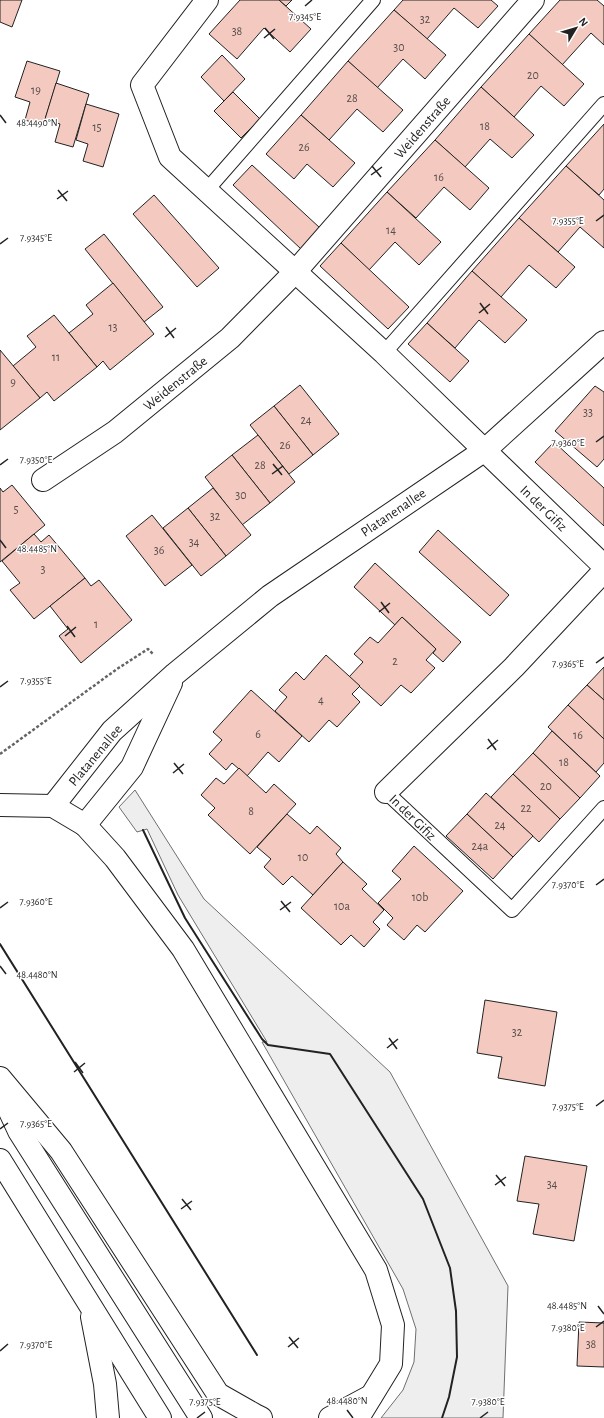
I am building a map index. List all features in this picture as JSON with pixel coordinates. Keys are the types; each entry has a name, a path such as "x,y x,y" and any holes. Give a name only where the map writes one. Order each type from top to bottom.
{"main road":[{"path":"207,0 142,85 170,157 384,353 485,450"},
{"name":"Weidenstraße","path":"43,480 115,432 224,342 295,272 533,0"},
{"name":"Platanenallee","path":"53,806 112,731 175,674 270,596 485,450 604,342"},
{"name":"In der Gifiz","path":"485,450 604,566"},
{"name":"In der Gifiz","path":"386,792 514,667 604,571"},
{"name":"Platanenallee","path":"85,825 132,767 175,674"},
{"path":"0,805 53,806 85,825 115,858 183,949 376,1270 393,1325 391,1364 358,1418"},
{"path":"0,1078 61,1151 218,1394 261,1418"},
{"path":"0,1090 19,1130 201,1418"},
{"path":"0,1109 19,1130"},
{"path":"0,1160 160,1418"},
{"path":"89,1302 105,1384 108,1418"},
{"path":"330,1418 372,1395"}],"lane":[{"path":"206,190 373,0"},
{"path":"384,353 604,104"},
{"name":"In der Gifiz","path":"386,792 512,910 604,808"}],"path":[{"path":"0,754 117,669 148,649 175,674"}],"shaded area":[{"path":"135,790 204,899 390,1072 508,1286 503,1418 381,1418 403,1390 414,1362 416,1329 403,1289 262,1042 267,1042 178,895 147,829 137,832 119,807"}],"building":[{"path":"0,0 22,0 12,27 0,22"},
{"path":"240,0 279,0 311,29 290,52 264,28 237,59 209,34"},
{"path":"279,0 292,0 286,6"},
{"path":"403,0 491,0 498,6 478,28 454,8 427,39 394,10"},
{"path":"560,0 597,0 604,6 604,45 591,33 562,65 529,34"},
{"path":"394,10 446,55 425,79 403,59 377,88 348,61"},
{"path":"529,34 584,84 564,106 541,86 514,117 481,87"},
{"path":"222,55 245,79 224,101 201,77"},
{"path":"27,61 60,71 43,126 25,120 30,102 15,97"},
{"path":"348,61 403,110 383,132 357,109 329,140 301,115"},
{"path":"56,83 89,94 73,147 55,142 60,124 45,119"},
{"path":"481,87 534,135 512,158 490,139 465,167 435,140"},
{"path":"233,92 260,119 241,138 214,111"},
{"path":"86,104 119,114 103,167 83,161 88,144 76,140"},
{"path":"301,115 355,163 333,187 307,164 294,179 266,154"},
{"path":"604,124 604,189 599,195 566,166"},
{"path":"435,140 489,188 470,210 444,187 416,218 387,192"},
{"path":"252,165 320,228 301,249 233,185"},
{"path":"566,166 604,200 604,248 580,227 558,252 519,218"},
{"path":"387,192 441,242 419,265 395,242 369,270 341,243"},
{"path":"154,195 219,268 197,287 133,214"},
{"path":"519,218 575,267 556,288 529,265 501,297 472,271"},
{"path":"104,234 163,307 144,322 85,249"},
{"path":"341,243 409,307 388,329 320,266"},
{"path":"472,271 527,320 505,343 479,320 455,348 427,323"},
{"path":"113,283 154,334 110,370 103,361 97,367 69,333 93,314 86,305"},
{"path":"54,315 97,367 54,401 47,392 40,398 13,366 36,347 27,336"},
{"path":"427,323 469,361 450,382 408,344"},
{"path":"0,350 40,398 0,430"},
{"path":"300,385 339,434 313,455 274,406"},
{"path":"595,386 604,392 604,459 597,467 555,431"},
{"path":"274,406 313,455 289,474 250,425"},
{"path":"258,435 295,482 270,503 232,455"},
{"path":"554,442 604,488 604,526 535,462"},
{"path":"232,455 270,503 242,525 205,477"},
{"path":"12,485 45,525 0,562 0,488 3,492"},
{"path":"213,488 251,535 226,556 188,508"},
{"path":"188,508 226,556 201,576 163,528"},
{"path":"152,515 192,565 165,586 126,536"},
{"path":"438,530 509,595 490,616 419,552"},
{"path":"34,534 41,542 49,535 85,578 34,619 10,590 20,583 2,561"},
{"path":"375,563 461,642 443,662 433,653 436,649 402,617 395,625 354,587"},
{"path":"85,578 91,586 99,580 132,620 81,663 59,636 68,629 50,606"},
{"path":"402,617 436,649 426,660 435,668 411,693 401,685 381,706 349,677 363,662 354,654 370,637 378,643"},
{"path":"326,655 360,686 352,694 360,702 337,727 329,720 309,742 275,711 287,697 279,690 296,672 304,680"},
{"path":"604,667 604,700 587,685"},
{"path":"587,685 604,700 604,739 568,705"},
{"path":"251,690 302,736 279,762 268,752 247,776 232,763 226,770 209,754 222,740 213,732"},
{"path":"568,705 604,739 604,763 596,772 548,727"},
{"path":"552,731 600,776 580,798 533,753"},
{"path":"533,753 580,798 560,819 513,774"},
{"path":"239,768 266,793 274,784 296,804 250,854 208,815 215,808 201,795 216,778 224,784"},
{"path":"513,774 560,819 539,842 491,797"},
{"path":"486,793 533,836 513,857 467,814"},
{"path":"287,814 310,834 317,826 341,848 336,854 343,862 313,895 292,876 283,885 264,867 271,859 257,847"},
{"path":"467,814 513,857 493,879 446,836"},
{"path":"414,846 463,891 425,932 417,925 404,940 387,925 393,918 378,903 401,879 392,871"},
{"path":"343,862 367,884 362,889 384,910 373,922 380,929 364,947 351,935 341,945 301,908"},
{"path":"485,1000 557,1012 545,1086 498,1078 502,1057 477,1053"},
{"path":"525,1156 587,1166 574,1241 533,1234 539,1204 517,1201"},
{"path":"579,1322 604,1323 604,1367 577,1366"}],"wall":[{"path":"143,830 185,918 262,1039 268,1045 330,1054 423,1199 450,1268 456,1311 457,1357 449,1397 442,1418"},
{"path":"0,944 257,1355"}]}
